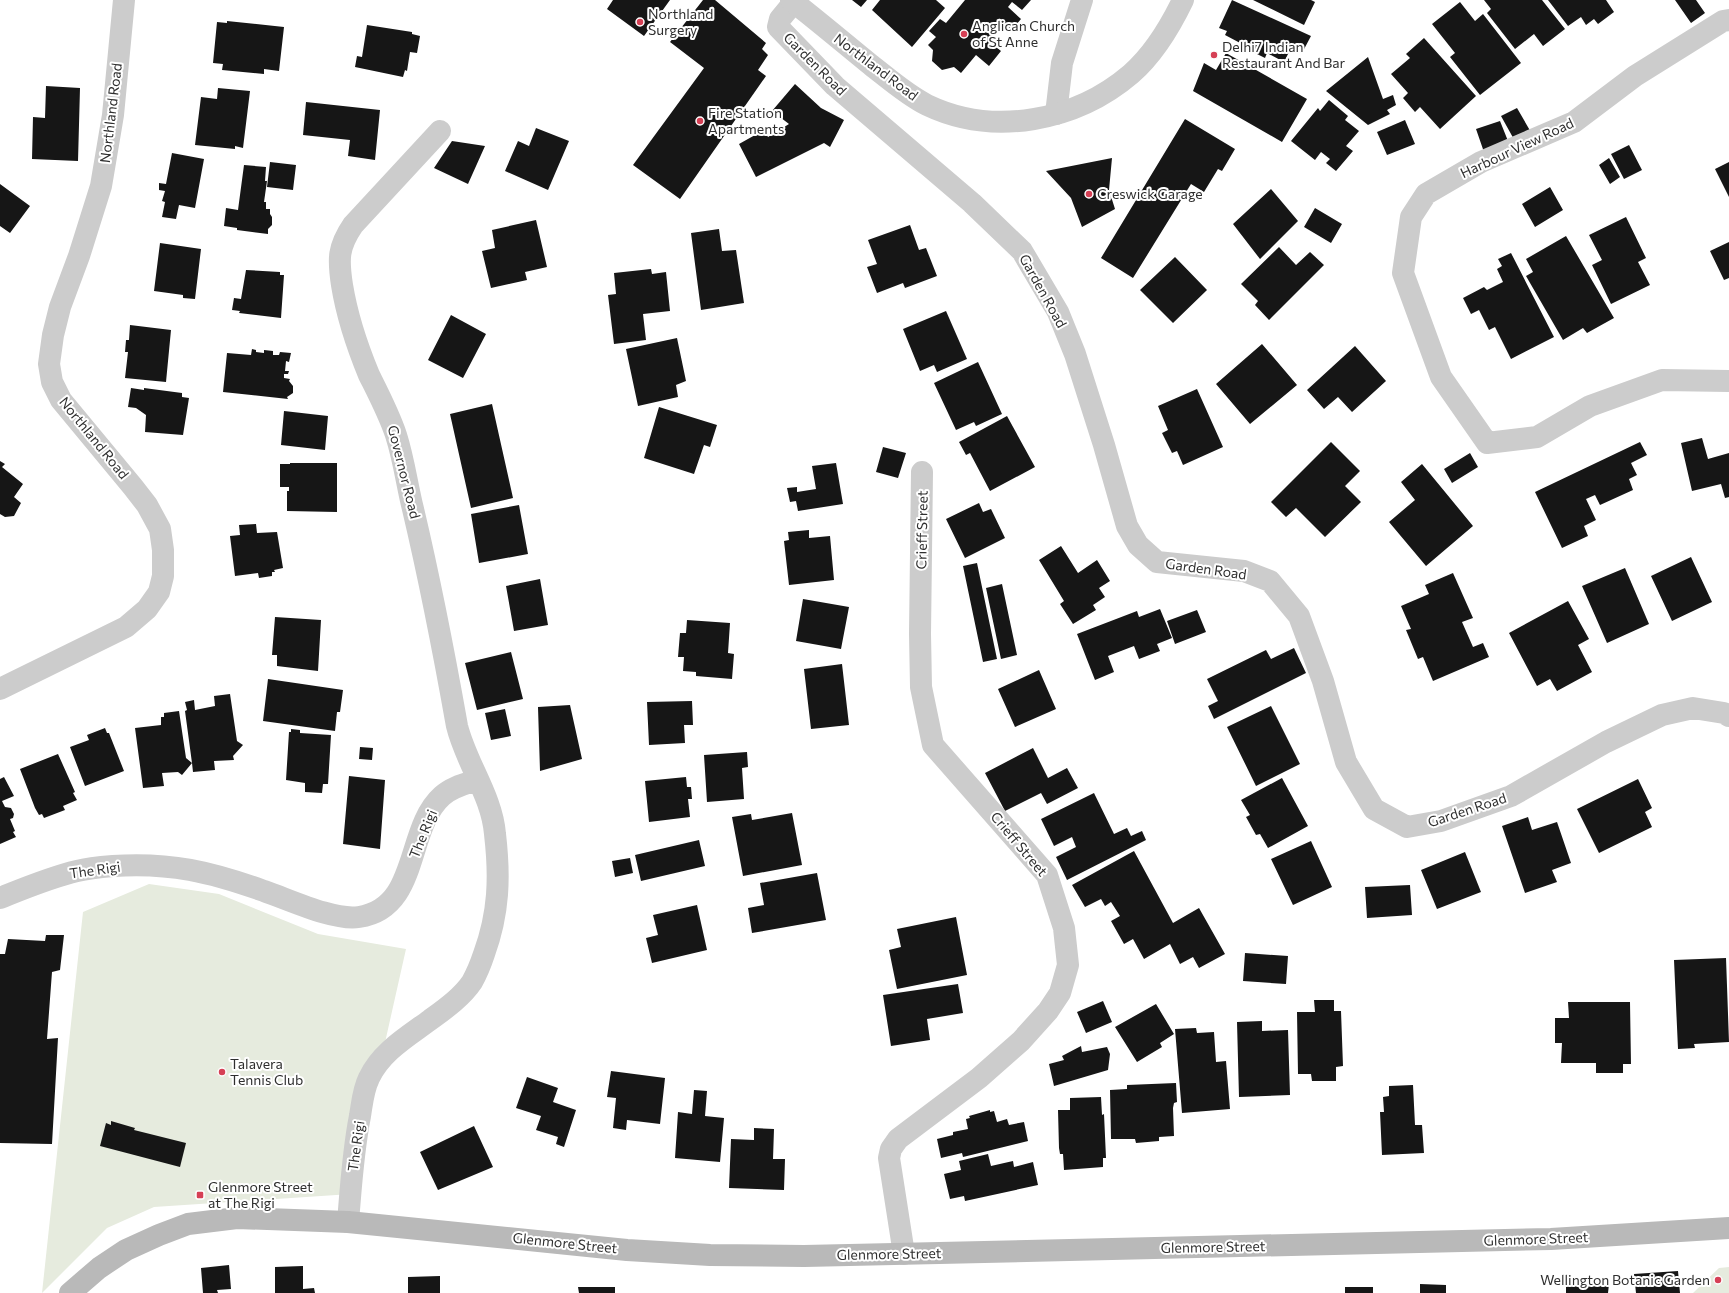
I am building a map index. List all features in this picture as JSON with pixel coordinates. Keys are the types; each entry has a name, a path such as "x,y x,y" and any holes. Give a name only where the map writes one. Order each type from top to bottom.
{"main road":[{"name":"Glenmore Street","path":"70,1293 99,1268 126,1250 188,1224 237,1218 348,1222 580,1245 710,1255 904,1254 1551,1239 1729,1228"}],"street":[{"name":"Northland Road","path":"0,689 126,627 147,609 159,592 163,576 163,550 160,529 147,505 62,400 52,382 49,364 53,335 60,307 79,256 101,186 112,115 124,0"},
{"path":"1056,114 1062,63 1082,0"},
{"name":"Northland Road","path":"793,1 896,86 928,105 958,116 1000,122 1030,121 1056,114 1095,98 1114,87 1142,63 1168,29 1183,0"},
{"name":"Garden Road","path":"793,1 780,19 778,27 835,86 972,203 1022,251 1058,312 1072,347 1104,445 1127,526 1138,545 1157,562 1244,571 1270,581 1299,616 1323,681 1346,762 1374,809 1407,827 1441,821 1511,796 1606,742 1662,715 1694,708 1724,713 1729,716"},
{"name":"Harbour View Road","path":"1729,20 1723,21 1635,76 1574,122 1481,162 1426,194 1411,217 1403,273 1442,377 1487,443 1538,437 1590,406 1662,380 1729,381"},
{"name":"Governor Road","path":"440,131 353,225 344,239 339,251 339,265 342,286 352,328 369,375 386,405 397,436 432,591 457,726 461,742 477,780"},
{"name":"Crieff Street","path":"904,1254 895,1192 889,1168 891,1149 898,1139 979,1078 1021,1041 1048,1011 1060,993 1068,965 1064,928 1047,875 933,745 921,687 920,634 922,472"},
{"name":"The Rigi","path":"0,898 53,877 78,870 141,864 176,866 216,875 308,907 339,916 358,918 375,913 387,905 396,896 405,877 428,815 442,796 452,788 477,780 491,812 495,833 498,895 490,939 481,964 468,987 442,1011 403,1038 378,1063 368,1079 353,1153 348,1222"}],"shaded area":[{"name":"Talavera Tennis Club","path":"149,884 219,894 318,934 406,949 351,1194 154,1207 107,1228 42,1293 83,912"},
{"name":"Wellington Botanic Garden","path":"1729,1267 1729,1293 1693,1293 1719,1268"}],"building":[{"name":"Northland Surgery","path":"613,0 670,0 644,36 607,9"},
{"name":"Fire Station Apartments","path":"703,0 715,0 766,43 762,49 768,55 758,70 766,76 680,199 633,165 704,68 670,42"},
{"path":"852,0 867,0 861,7"},
{"path":"880,0 936,0 945,8 912,47 872,10"},
{"name":"Anglican Church of St Anne","path":"965,0 1031,0 1022,10 1012,2 1008,7 1021,19 1012,30 1004,23 989,41 1001,51 989,66 976,55 961,73 954,67 942,70 932,61 933,50 928,45 936,37 929,31 940,19 946,23"},
{"path":"1232,0 1311,36 1302,53 1291,48 1284,62 1267,53 1265,58 1241,46 1242,44 1225,35 1227,31 1219,28"},
{"path":"1253,0 1311,0 1315,2 1304,25"},
{"path":"1484,0 1542,0 1565,29 1543,46 1534,34 1515,49 1487,13 1491,9"},
{"path":"1548,0 1606,0 1614,12 1598,24 1594,19 1586,25 1581,17 1568,26"},
{"path":"1675,0 1696,0 1705,13 1691,23"},
{"path":"1460,2 1475,21 1483,14 1521,63 1480,95 1450,57 1455,53 1432,24"},
{"path":"227,21 284,27 279,71 264,69 264,74 222,70 223,64 213,63 217,22 227,23"},
{"path":"367,25 412,32 412,34 420,36 417,53 410,52 407,71 405,70 403,77 355,67 357,56 362,57"},
{"path":"1424,38 1476,96 1440,129 1420,107 1415,112 1403,98 1408,93 1391,74 1410,58 1406,54"},
{"path":"1226,53 1307,99 1282,142 1193,91 1204,63 1216,70"},
{"path":"1368,57 1383,99 1393,95 1396,105 1387,110 1390,114 1368,125 1326,91"},
{"path":"795,84 821,108 844,120 830,147 824,143 756,177 739,144 764,130 768,137 789,124 772,111"},
{"path":"46,86 80,88 78,161 32,159 33,117 45,118"},
{"path":"218,88 250,91 243,148 235,146 235,149 195,145 201,97 217,99"},
{"path":"1329,100 1348,116 1345,120 1359,131 1346,146 1353,151 1336,171 1326,163 1330,159 1321,152 1315,160 1291,141 1318,108 1320,111"},
{"path":"306,102 380,110 375,160 348,156 350,140 303,135"},
{"path":"1517,108 1532,134 1516,143 1501,116"},
{"path":"1185,119 1235,149 1222,171 1218,169 1204,192 1191,184 1133,278 1101,258"},
{"path":"1405,120 1415,144 1387,155 1377,132"},
{"path":"1500,121 1510,146 1485,155 1476,129"},
{"path":"536,128 569,141 548,190 505,171 518,141 529,146"},
{"path":"452,141 485,146 468,184 434,168"},
{"path":"1629,145 1642,170 1624,179 1611,154"},
{"path":"172,153 204,159 195,208 179,205 176,219 162,217 165,202 162,201 165,191 159,190 159,183 166,184"},
{"name":"Creswick Garage","path":"1112,158 1109,190 1115,209 1082,227 1071,198 1046,171"},
{"path":"1609,158 1620,177 1610,184 1599,165"},
{"path":"270,162 296,165 293,190 267,187"},
{"path":"1729,162 1729,197 1715,169"},
{"path":"244,165 266,167 265,181 267,181 264,202 266,202 266,209 270,209 270,214 272,217 272,225 268,229 268,234 237,230 237,228 224,226 226,208 238,210"},
{"path":"0,184 30,206 10,233 0,226"},
{"path":"1550,187 1563,210 1535,227 1522,204"},
{"path":"1271,189 1298,221 1260,259 1233,224"},
{"path":"1315,208 1342,224 1331,243 1304,227"},
{"path":"1626,217 1646,258 1638,262 1650,285 1611,304 1592,265 1602,260 1589,235"},
{"path":"536,220 547,267 525,272 527,280 491,288 482,251 495,248 492,230"},
{"path":"910,225 919,250 926,248 937,276 905,288 903,283 877,293 867,267 877,264 868,240"},
{"path":"719,229 722,251 736,250 744,303 701,310 691,233"},
{"path":"1566,236 1614,318 1587,333 1583,328 1563,340 1526,276 1533,272 1526,259"},
{"path":"1729,242 1729,278 1724,280 1710,251"},
{"path":"160,243 201,249 195,299 183,298 183,295 154,291"},
{"path":"1279,247 1296,265 1310,252 1324,265 1269,320 1255,305 1258,301 1241,284"},
{"path":"1511,253 1554,337 1511,359 1495,327 1489,330 1479,310 1471,314 1463,298 1484,287 1487,290 1503,282 1497,269 1502,266 1498,259"},
{"path":"1175,257 1207,290 1173,323 1140,290"},
{"path":"651,269 652,274 666,272 670,311 643,314 646,340 614,344 608,295 616,294 614,273"},
{"path":"246,270 280,272 280,275 284,275 281,318 239,313 240,311 232,310 234,298 241,299"},
{"path":"946,311 967,359 937,372 934,365 920,371 903,329"},
{"path":"451,315 486,334 463,378 428,360"},
{"path":"130,325 171,330 166,382 125,378 128,352 125,352 126,340 129,340"},
{"path":"677,338 686,381 676,385 678,397 638,406 626,349"},
{"path":"1262,344 1297,385 1250,424 1216,384"},
{"path":"1355,346 1386,381 1352,412 1338,397 1324,409 1307,390"},
{"path":"252,349 256,350 256,352 264,353 264,350 273,351 273,355 279,355 280,352 291,353 289,362 286,361 285,371 289,371 288,374 284,374 284,378 290,379 289,381 293,386 293,393 287,397 288,399 223,392 227,353 251,355"},
{"path":"978,362 1002,414 976,426 974,422 956,430 934,383"},
{"path":"131,388 144,390 144,388 182,393 182,397 189,398 183,435 145,432 146,415 136,408 128,407"},
{"path":"1197,389 1223,447 1183,465 1177,451 1172,453 1162,433 1168,430 1158,406"},
{"path":"492,404 513,498 471,508 450,414"},
{"path":"659,407 717,425 710,447 704,445 694,474 644,458"},
{"path":"284,411 328,416 325,450 281,445"},
{"path":"1007,416 1035,467 990,491 970,453 966,455 959,442"},
{"path":"1702,438 1708,459 1729,453 1729,497 1725,498 1721,484 1692,491 1681,443"},
{"path":"1331,442 1360,471 1345,486 1361,502 1325,537 1296,508 1286,517 1271,502"},
{"path":"1640,442 1647,455 1631,463 1637,475 1629,479 1633,490 1600,505 1595,495 1586,499 1596,520 1584,526 1588,536 1562,548 1535,492"},
{"path":"883,447 906,453 898,478 876,472"},
{"path":"1470,453 1478,467 1452,483 1444,469"},
{"path":"0,461 5,464 2,467 23,484 14,497 21,503 14,516 5,517 0,514"},
{"path":"337,463 337,512 287,511 287,491 289,491 289,487 280,487 280,464"},
{"path":"836,463 843,504 798,511 796,501 790,502 787,488 797,487 797,492 816,489 812,466"},
{"path":"1422,464 1473,526 1426,566 1389,522 1415,500 1401,482"},
{"path":"979,503 983,512 991,509 1005,538 965,558 946,519"},
{"path":"519,505 528,554 479,563 471,514"},
{"path":"256,524 257,533 277,532 283,568 274,570 275,572 272,572 272,576 259,578 258,573 235,576 230,536 240,535 239,525"},
{"path":"809,530 809,538 830,536 834,580 789,585 784,541 789,540 788,532"},
{"path":"1061,546 1078,573 1097,560 1110,581 1099,588 1105,597 1093,605 1096,610 1073,624 1060,604 1064,601 1039,560"},
{"path":"1691,557 1712,602 1672,621 1651,576"},
{"path":"977,563 997,659 983,662 963,566"},
{"path":"1625,568 1649,624 1607,643 1582,586"},
{"path":"1453,573 1473,618 1462,622 1473,647 1483,643 1489,657 1433,681 1423,657 1418,659 1406,630 1411,629 1401,606 1429,594 1425,585"},
{"path":"540,579 548,625 514,631 506,586"},
{"path":"1002,584 1017,655 1001,659 986,588"},
{"path":"803,599 849,607 841,649 796,641"},
{"path":"1568,601 1589,639 1578,645 1592,672 1557,691 1550,679 1537,686 1509,633"},
{"path":"1160,609 1172,638 1157,644 1160,651 1139,659 1134,646 1108,656 1114,672 1095,680 1077,634 1137,611 1139,617"},
{"path":"1197,610 1206,632 1175,644 1167,621"},
{"path":"275,617 321,620 318,671 277,666 277,655 272,655"},
{"path":"687,620 730,623 728,653 734,654 732,679 696,676 696,672 683,671 684,657 678,657 680,633 686,633"},
{"path":"1294,648 1306,673 1214,719 1208,706 1218,701 1207,679 1266,650 1271,659"},
{"path":"511,652 523,699 477,710 465,663"},
{"path":"842,664 849,725 811,729 804,669"},
{"path":"1039,670 1056,709 1015,727 998,689"},
{"path":"268,679 343,690 340,712 337,712 335,731 263,721"},
{"path":"230,694 237,741 243,745 233,756 234,760 214,761 215,770 193,772 185,711 187,710 185,702 194,700 195,710 215,706 214,696"},
{"path":"692,701 693,725 684,725 685,743 649,745 647,702"},
{"path":"570,705 582,759 540,771 538,707"},
{"path":"1271,706 1300,764 1256,786 1227,727"},
{"path":"505,709 511,736 491,740 485,713"},
{"path":"179,711 186,758 192,763 182,775 178,772 162,773 164,786 143,788 135,728 161,725 161,717 164,717 164,713"},
{"path":"105,728 107,733 109,733 124,771 85,786 70,747 89,740 87,735"},
{"path":"291,729 300,730 300,733 331,735 328,784 323,784 322,793 305,792 305,783 286,780 289,732 291,732"},
{"path":"360,747 373,748 372,760 359,759"},
{"path":"1033,748 1048,778 1067,768 1078,788 1047,804 1041,793 1005,811 985,773"},
{"path":"747,752 748,767 742,768 744,799 707,802 704,755"},
{"path":"58,754 75,792 73,793 77,800 63,806 65,810 44,818 42,814 39,815 35,808 20,769"},
{"path":"349,776 385,780 380,849 343,844"},
{"path":"4,777 14,796 2,801 5,807 11,808 14,814 13,818 10,819 15,831 13,832 16,837 0,844 0,779"},
{"path":"686,777 687,787 691,787 692,799 688,799 690,817 649,822 645,781"},
{"path":"1282,778 1308,826 1268,848 1260,834 1256,835 1246,817 1250,815 1241,800"},
{"path":"1638,779 1652,808 1645,812 1652,827 1599,853 1577,809"},
{"path":"1094,793 1114,834 1127,828 1131,836 1142,831 1146,840 1067,880 1056,857 1076,847 1072,837 1054,846 1041,819"},
{"path":"792,813 802,865 743,876 732,817 751,814 752,820"},
{"path":"1528,817 1532,830 1557,822 1571,863 1552,870 1557,882 1525,893 1502,826"},
{"path":"699,840 705,866 641,881 635,855"},
{"path":"1311,841 1332,887 1293,905 1271,859"},
{"path":"1134,851 1173,923 1199,908 1225,954 1199,968 1193,957 1180,964 1170,944 1144,959 1133,939 1124,944 1111,921 1120,916 1111,902 1105,906 1101,899 1085,907 1072,885"},
{"path":"1465,852 1481,892 1437,909 1421,870"},
{"path":"630,858 633,873 615,877 612,861"},
{"path":"817,873 826,920 752,933 748,908 764,905 760,883"},
{"path":"1410,885 1412,915 1367,918 1365,887"},
{"path":"697,905 707,950 652,963 646,938 658,935 653,915"},
{"path":"956,917 967,975 897,989 889,950 901,947 897,929"},
{"path":"46,935 64,935 60,970 52,972 47,1039 58,1038 52,1144 0,1143 0,954 5,954 8,939 45,941"},
{"path":"1245,953 1288,956 1286,984 1243,981"},
{"path":"1726,958 1729,1042 1694,1044 1695,1048 1678,1049 1674,960"},
{"path":"958,984 963,1013 927,1019 930,1040 891,1046 883,995"},
{"path":"1314,1000 1334,1000 1334,1011 1341,1011 1343,1066 1336,1067 1336,1081 1312,1081 1311,1074 1298,1074 1297,1012 1315,1012"},
{"path":"1103,1001 1112,1022 1086,1033 1077,1012"},
{"path":"1568,1002 1630,1002 1631,1064 1623,1064 1623,1073 1596,1073 1596,1063 1561,1063 1562,1043 1555,1043 1555,1018 1569,1018"},
{"path":"1156,1004 1174,1034 1160,1043 1162,1047 1137,1062 1115,1027"},
{"path":"1262,1021 1262,1031 1288,1030 1290,1095 1239,1097 1237,1022"},
{"path":"1196,1028 1197,1033 1214,1032 1216,1062 1226,1061 1230,1109 1182,1113 1175,1029"},
{"path":"1081,1046 1082,1052 1107,1047 1110,1054 1108,1070 1054,1086 1049,1064 1064,1060 1062,1056"},
{"path":"611,1071 665,1078 660,1124 627,1120 626,1130 613,1128 616,1098 607,1097"},
{"path":"527,1077 558,1088 553,1102 576,1110 564,1147 556,1144 558,1137 536,1130 541,1116 516,1108"},
{"path":"1176,1083 1177,1102 1174,1103 1173,1108 1174,1136 1159,1137 1159,1141 1136,1143 1135,1139 1111,1139 1110,1090 1127,1089 1127,1085"},
{"path":"1413,1085 1415,1125 1422,1125 1424,1153 1382,1155 1380,1112 1384,1112 1383,1097 1389,1096 1389,1086"},
{"path":"694,1090 707,1091 705,1116 724,1118 720,1162 675,1158 678,1112 692,1114"},
{"path":"1101,1097 1102,1115 1104,1114 1106,1158 1103,1158 1103,1167 1064,1170 1063,1154 1060,1154 1059,1148 1058,1110 1070,1110 1070,1098"},
{"path":"990,1110 990,1112 994,1111 997,1122 1007,1119 1009,1125 1024,1122 1028,1141 963,1157 962,1153 941,1158 937,1139 953,1135 953,1132 968,1129 966,1119 970,1118 969,1116"},
{"path":"111,1121 135,1128 134,1130 186,1143 180,1167 100,1146 106,1123 111,1125"},
{"path":"474,1126 493,1167 438,1190 420,1152"},
{"path":"754,1128 774,1129 773,1159 785,1159 784,1190 729,1188 731,1139 754,1140"},
{"path":"988,1154 991,1166 1013,1161 1014,1167 1033,1162 1038,1185 965,1201 964,1196 950,1199 944,1174 961,1170 959,1161"},
{"path":"229,1265 231,1289 217,1290 218,1293 203,1293 201,1268"},
{"path":"303,1266 303,1289 314,1288 315,1293 275,1293 275,1267"},
{"path":"1678,1271 1680,1293 1636,1293 1634,1274"},
{"path":"440,1276 440,1293 408,1293 408,1277"},
{"path":"1566,1282 1609,1284 1608,1293 1566,1293"},
{"path":"1420,1284 1446,1285 1446,1293 1420,1293"},
{"path":"578,1287 615,1287 615,1293 579,1293"},
{"path":"1345,1287 1373,1287 1373,1293 1345,1293"}],"place":[{"name":"Northland Surgery","path":"640,22"},
{"name":"Anglican Church of St Anne","path":"964,34"},
{"name":"Delhi7 Indian Restaurant And Bar","path":"1214,55"},
{"name":"Fire Station Apartments","path":"700,121"},
{"name":"Creswick Garage","path":"1089,194"},
{"name":"Talavera Tennis Club","path":"222,1072"},
{"name":"Glenmore Street at The Rigi","path":"200,1195"},
{"name":"Wellington Botanic Garden","path":"1718,1280"}]}
